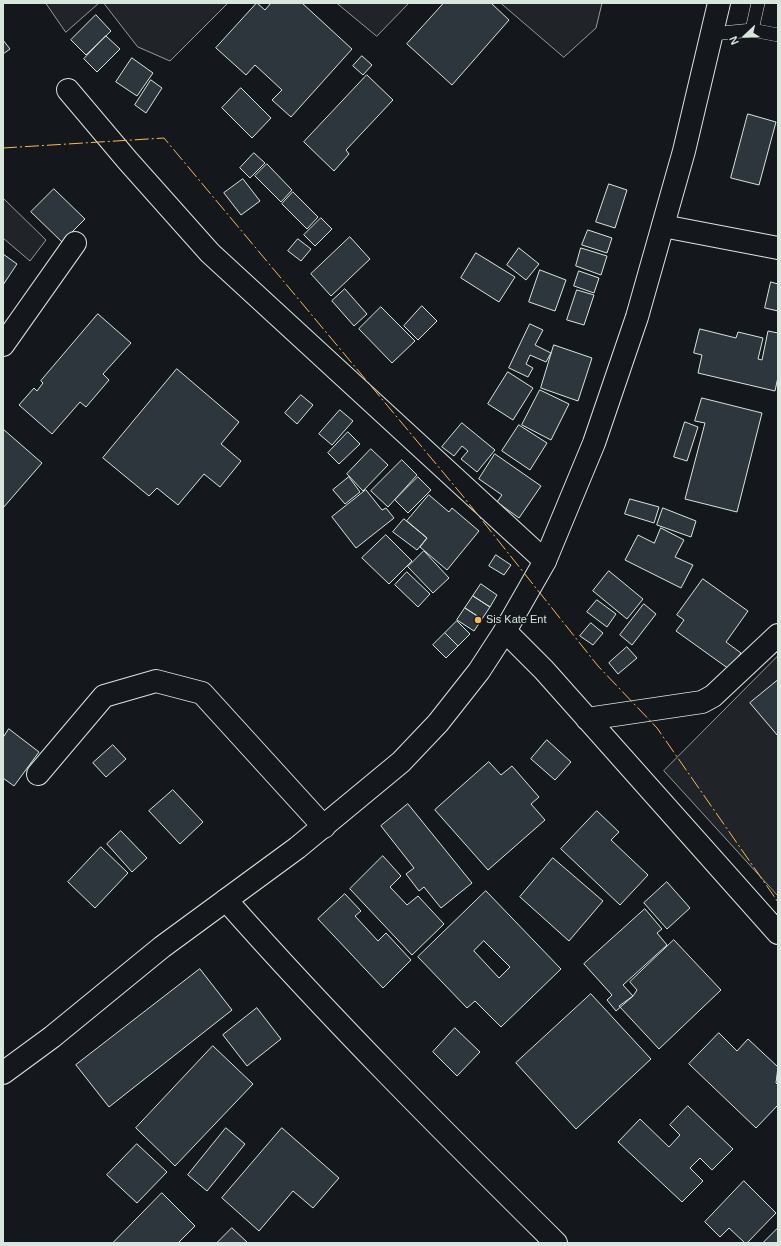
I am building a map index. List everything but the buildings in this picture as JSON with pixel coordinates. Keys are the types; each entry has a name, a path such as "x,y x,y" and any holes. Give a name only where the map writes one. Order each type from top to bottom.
{"street":[{"path":"3,1074 52,1037 162,947 324,827 401,762 425,737 479,671 505,631 545,561 594,443 637,317 663,226 684,151 719,3"},
{"path":"68,90 128,161 210,253 545,561"},
{"path":"663,226 778,248"},
{"path":"3,345 75,243"},
{"path":"505,631 544,670 778,933"},
{"path":"587,719 702,702 713,696 778,635"},
{"path":"38,774 104,696 156,681 202,693 324,827"},
{"path":"226,900 309,992 463,1151 556,1243"}],"lane":[{"path":"752,30 758,3"},
{"path":"712,34 752,30 778,35"}],"shaded area":[{"path":"46,3 99,3 66,32"},
{"path":"104,3 228,3 170,61 138,47"},
{"path":"337,3 409,3 377,36"},
{"path":"501,3 602,3 596,28 564,57"},
{"path":"3,198 46,240 30,261 3,238"},
{"path":"778,656 778,896 664,771"}],"power":[{"path":"3,148 164,138 462,495 598,666 657,728 778,902"}],"place":[{"name":"Sis Kate Ent","path":"478,620"}]}
